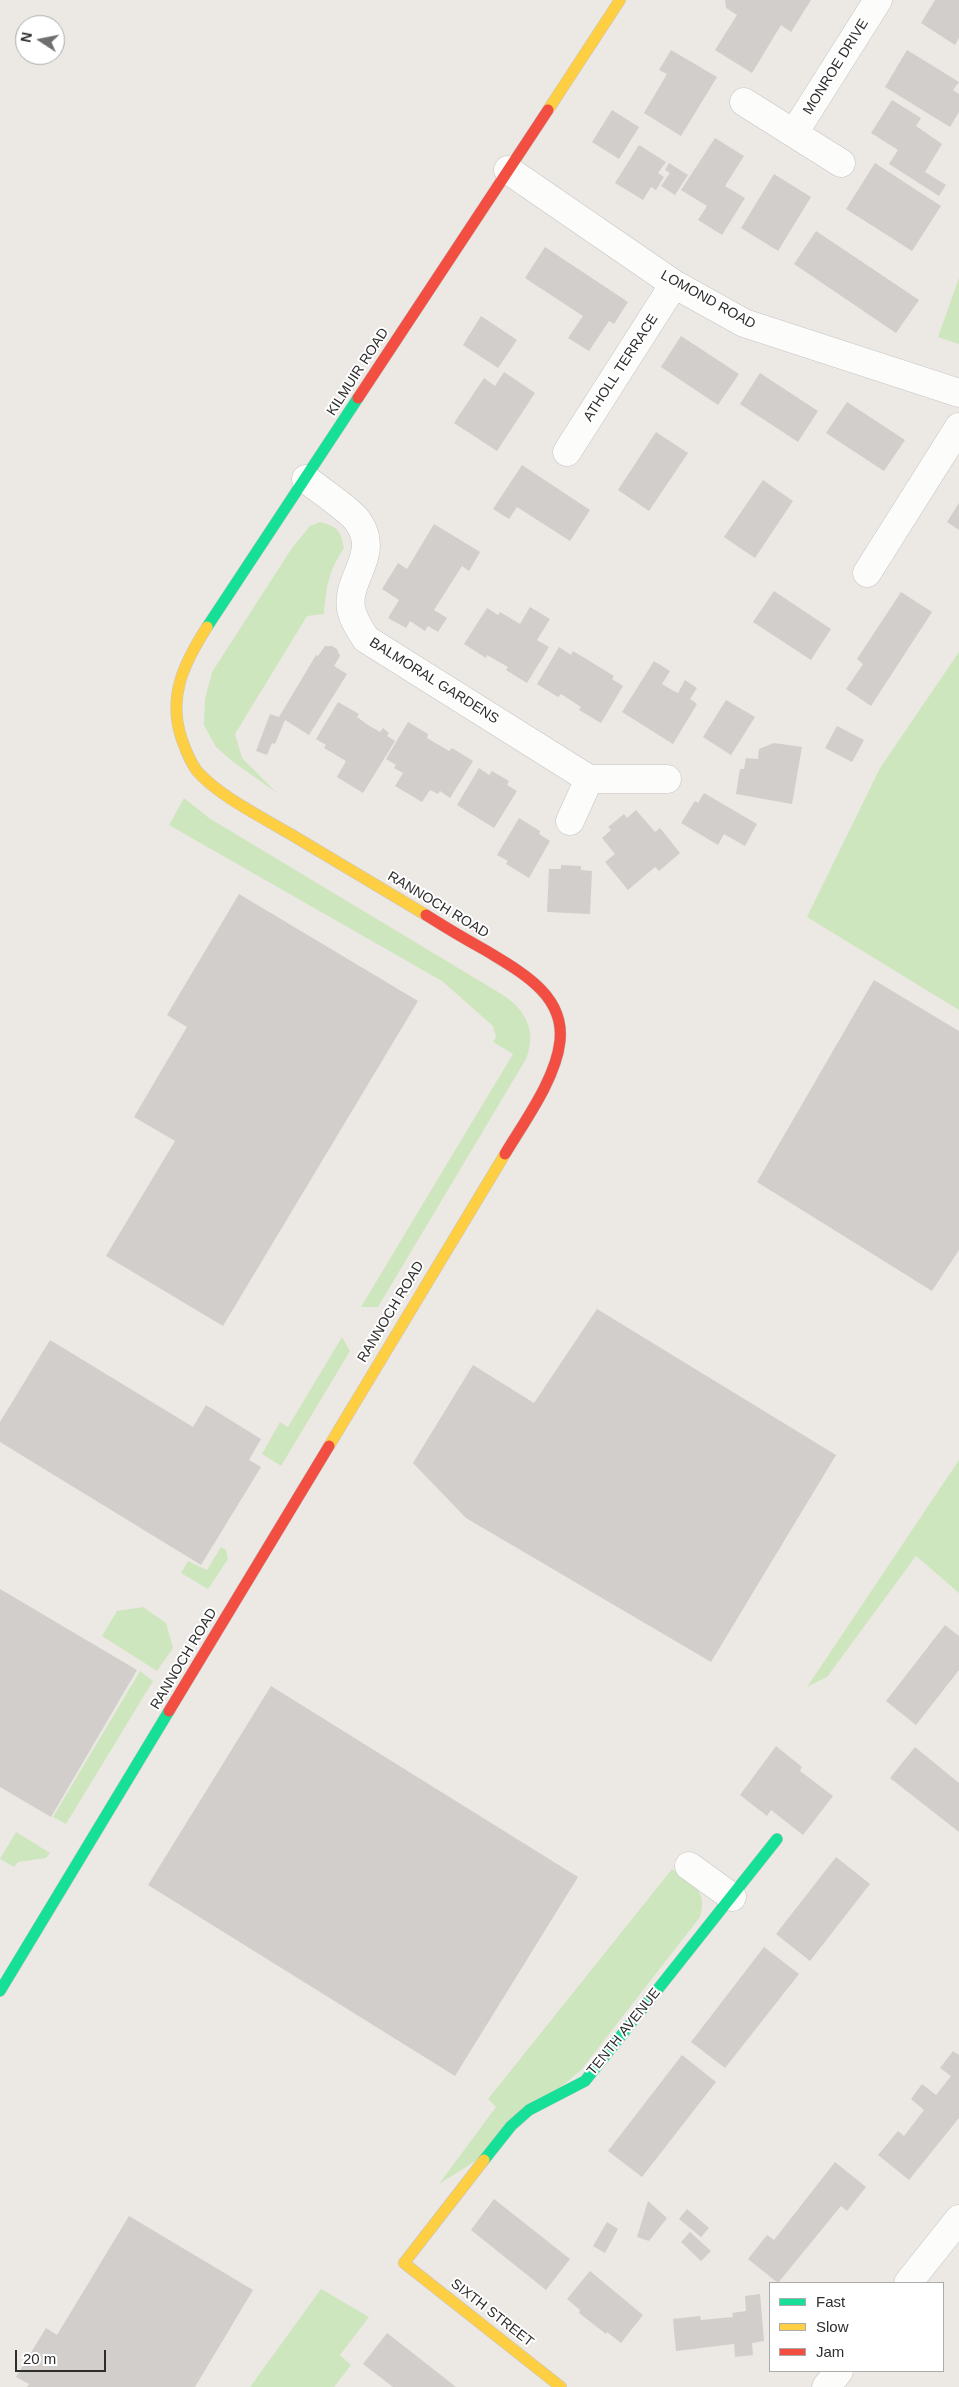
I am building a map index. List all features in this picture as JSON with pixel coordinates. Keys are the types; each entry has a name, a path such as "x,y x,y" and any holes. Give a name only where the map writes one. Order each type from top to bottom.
{"street":[{"name":"KILMUIR ROAD","path":"198,773 187,754 174,713 178,684 184,664 620,0"},
{"name":"MONROE DRIVE","path":"794,133 878,0"},
{"path":"744,102 841,163"},
{"name":"LOMOND ROAD","path":"508,170 674,284 744,323 959,393"},
{"name":"ATHOLL TERRACE","path":"567,452 674,284"},
{"path":"867,573 959,427"},
{"name":"BALMORAL GARDENS","path":"306,479 358,522 364,534 366,550 351,607 356,623 366,639 589,778"},
{"name":"RANNOCH ROAD","path":"0,1990 530,1113 559,1055 558,1020 543,989 526,975 242,805 198,773"},
{"path":"570,821 589,778 667,779"},
{"name":"TENTH AVENUE","path":"404,2263 511,2126 529,2110 584,2081 777,1839"},
{"path":"688,1866 732,1896"},
{"path":"909,2282 959,2219"},
{"name":"SIXTH STREET","path":"404,2263 561,2387"},
{"path":"826,2387 838,2372"}],"green space":[{"path":"959,278 959,344 938,337"},
{"path":"320,522 337,530 344,548 329,579 324,614 307,616 235,734 242,758 277,793 232,761 216,747 204,725 205,699 212,672 292,548 310,526"},
{"path":"959,652 959,1010 807,917 880,768"},
{"path":"184,798 209,818 503,995 518,1008 527,1022 530,1040 526,1059 378,1307 361,1307 513,1054 493,1042 496,1037 493,1026 442,981 169,825"},
{"path":"342,1337 350,1351 281,1466 262,1454 280,1422 288,1427"},
{"path":"959,1460 959,1593 916,1556 827,1677 807,1687"},
{"path":"221,1547 226,1550 228,1559 208,1589 181,1573 188,1561 207,1570"},
{"path":"143,1607 166,1623 173,1648 157,1671 102,1636 117,1611"},
{"path":"140,1671 153,1681 66,1824 53,1817"},
{"path":"16,1832 50,1853 46,1858 18,1862 14,1867 0,1859"},
{"path":"672,1869 692,1883 700,1893 702,1908 700,1917 581,2070 474,2162 439,2184 496,2107 488,2099"},
{"path":"321,2289 369,2317 340,2355 351,2365 334,2387 250,2387"}],"building":[{"path":"725,0 811,0 791,32 781,25 752,73 715,50 737,15 726,8"},
{"path":"935,0 959,0 959,38 955,45 921,23"},
{"path":"671,50 717,77 681,136 644,113 667,74 659,70"},
{"path":"907,50 959,82 953,90 959,94 959,112 950,127 885,87"},
{"path":"892,100 921,118 916,126 942,144 925,172 946,185 939,196 889,164 898,150 871,133"},
{"path":"612,110 639,127 619,159 592,142"},
{"path":"715,138 744,156 725,186 745,198 722,235 698,220 707,206 681,190"},
{"path":"639,145 666,162 658,173 664,177 656,190 651,187 643,200 615,183"},
{"path":"669,163 688,175 675,195 661,186 670,173 665,170"},
{"path":"875,163 941,206 912,251 846,209"},
{"path":"774,174 811,197 778,251 741,228"},
{"path":"816,231 919,300 896,333 794,264"},
{"path":"545,247 628,302 614,324 609,321 589,351 568,338 583,316 525,278"},
{"path":"481,316 517,340 498,368 463,345"},
{"path":"681,336 739,374 718,405 661,367"},
{"path":"504,372 535,393 497,451 454,423 484,378 495,386"},
{"path":"760,373 818,411 798,442 740,404"},
{"path":"847,402 905,440 884,471 826,433"},
{"path":"656,432 688,453 649,511 618,490"},
{"path":"522,465 590,510 570,541 517,507 509,519 493,509"},
{"path":"763,480 793,501 755,558 724,537"},
{"path":"959,503 959,530 947,522"},
{"path":"434,524 480,552 469,571 462,566 434,610 447,618 438,632 428,626 425,631 410,621 406,628 388,618 399,600 382,589 398,563 407,569"},
{"path":"774,591 831,629 811,660 753,622"},
{"path":"901,592 932,612 871,706 846,689 863,664 857,659"},
{"path":"530,607 550,619 537,640 549,647 527,683 506,670 508,667 487,655 486,658 464,644 487,608 498,615 500,612 520,624"},
{"path":"325,646 332,646 337,649 340,656 334,666 347,674 309,735 285,720 275,744 272,743 267,755 256,751 270,714 279,717 316,655 318,656"},
{"path":"559,647 571,655 573,651 614,676 612,679 623,686 601,723 579,710 581,707 561,694 558,697 537,684"},
{"path":"654,661 670,671 662,684 678,693 685,680 697,688 690,699 697,704 673,744 622,712"},
{"path":"726,700 755,717 731,755 703,737"},
{"path":"338,702 359,714 357,717 380,732 383,728 389,733 387,736 395,741 363,793 337,777 346,761 324,748 326,745 316,739"},
{"path":"408,722 428,734 427,738 449,751 452,748 473,761 450,798 440,791 438,794 430,790 422,802 395,786 403,773 394,768 396,765 386,759"},
{"path":"837,726 864,740 852,762 825,748"},
{"path":"774,743 802,747 792,804 736,794 740,769 744,769 746,758 758,759 759,749"},
{"path":"479,768 489,775 492,771 509,781 507,785 517,791 494,828 457,805"},
{"path":"704,793 757,824 745,846 724,834 718,845 681,823 695,801 698,803"},
{"path":"636,810 655,832 660,828 680,853 659,871 655,867 628,890 605,862 615,854 602,838 611,830 608,827 624,814 627,818"},
{"path":"519,818 540,831 539,834 550,841 529,878 506,864 508,861 497,855"},
{"path":"561,865 581,866 581,870 592,871 590,914 547,912 549,869 561,869"},
{"path":"239,894 418,1001 223,1326 106,1256 175,1141 134,1117 187,1027 167,1015"},
{"path":"874,980 959,1031 959,1250 932,1291 757,1182"},
{"path":"597,1309 836,1455 711,1662 466,1518 413,1463 473,1365 534,1403"},
{"path":"50,1340 193,1427 206,1405 261,1439 249,1460 261,1467 201,1565 0,1442 0,1422"},
{"path":"0,1589 137,1670 51,1817 0,1787"},
{"path":"945,1625 959,1636 959,1670 916,1725 886,1701"},
{"path":"271,1686 578,1877 455,2076 148,1885"},
{"path":"776,1746 802,1767 800,1771 833,1796 803,1835 771,1810 767,1816 740,1795"},
{"path":"915,1747 959,1783 959,1832 890,1778"},
{"path":"836,1857 870,1884 810,1961 776,1934"},
{"path":"764,1947 799,1974 725,2068 691,2042"},
{"path":"953,2051 959,2055 959,2118 909,2180 878,2155 898,2131 904,2136 924,2110 911,2099 922,2084 936,2095 951,2076 940,2068"},
{"path":"682,2055 716,2082 642,2177 608,2151"},
{"path":"835,2162 866,2187 847,2211 841,2206 779,2282 748,2259 767,2235 774,2240"},
{"path":"494,2199 570,2259 546,2290 471,2230"},
{"path":"648,2201 667,2218 649,2241 637,2237"},
{"path":"687,2209 709,2228 701,2237 679,2219"},
{"path":"129,2216 253,2290 195,2387 27,2387 29,2384 16,2377 46,2328 57,2335"},
{"path":"607,2222 618,2229 605,2253 593,2246"},
{"path":"690,2232 711,2251 701,2261 681,2242"},
{"path":"590,2271 643,2315 621,2343 579,2313 580,2310 567,2299"},
{"path":"760,2294 764,2341 752,2343 753,2355 735,2357 734,2344 676,2351 673,2319 700,2316 701,2320 733,2317 732,2313 746,2311 745,2296"},
{"path":"387,2333 456,2387 393,2387 363,2364"}],"traffic: fast":[{"path":"207,627 358,398"},
{"path":"0,1991 169,1711"},
{"path":"484,2160 511,2126 529,2110 585,2081 777,1839"}],"traffic: slow":[{"path":"548,110 620,0"},
{"path":"207,627 185,667 180,681 176,709 182,740 197,771 217,789 242,806 426,915"},
{"path":"329,1446 505,1154"},
{"path":"484,2160 404,2263 561,2387"}],"traffic: jam":[{"path":"358,398 548,110"},
{"path":"426,915 512,966 525,976 547,997 555,1010 560,1024 560,1041 557,1055 546,1085 505,1154"},
{"path":"169,1711 329,1446"}]}
